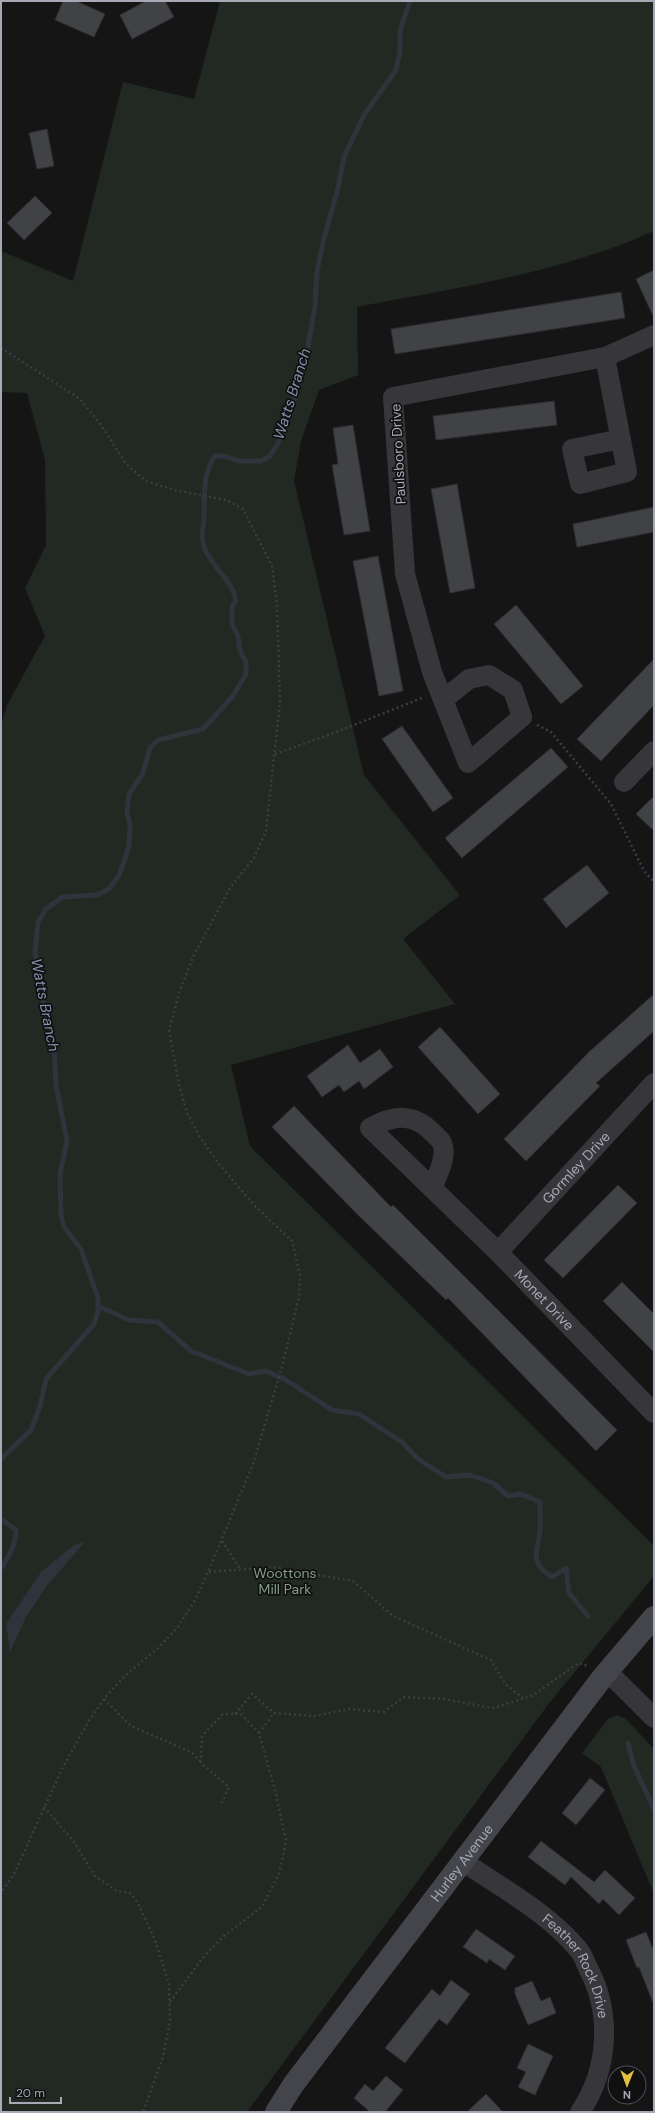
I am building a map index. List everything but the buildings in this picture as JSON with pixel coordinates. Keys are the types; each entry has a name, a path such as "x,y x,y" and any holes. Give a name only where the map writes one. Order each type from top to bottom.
{"street":[{"name":"Paulsboro Drive","path":"522,717 468,763 432,672 405,574 393,397 605,358 654,335"},
{"path":"605,358 621,439"},
{"path":"441,696 469,679 489,675 513,690 522,717"},
{"path":"624,782 654,751"},
{"name":"Gormley Drive","path":"498,1252 654,1083"},
{"name":"Monet Drive","path":"432,1188 498,1252 654,1413"},
{"name":"Hurley Avenue","path":"276,2112 293,2085 462,1861 608,1672 654,1617"},
{"path":"608,1672 654,1718"},
{"name":"Feather Rock Drive","path":"462,1861 546,1918 579,1950 597,1985 603,2011 605,2038 599,2073 580,2112"}],"path":[{"path":"1,348 80,399 101,425 126,464 146,481 226,500 243,509 272,566 277,605 280,671 275,754 266,831 254,858 230,888 194,955 180,990 169,1030 181,1092 187,1113 200,1137 219,1164 255,1206 292,1241 300,1275 299,1297 282,1367 253,1464 222,1541 195,1600 178,1627 158,1649 128,1673 104,1699 88,1722 44,1807 14,1874 1,1893"},
{"path":"275,754 441,696"},
{"path":"522,717 551,732 611,804 644,871 654,882"},
{"path":"222,1541 241,1570"},
{"path":"208,1572 273,1567 353,1581 393,1616 491,1660 505,1684 524,1698"},
{"path":"235,1714 252,1694 274,1713 315,1716 349,1709 384,1712 404,1697 443,1699 493,1708 534,1695 578,1663 608,1672"},
{"path":"104,1699 131,1726 191,1752 201,1763 229,1787 221,1805"},
{"path":"170,2002 205,1955 225,1935 262,1907 279,1874 286,1841 275,1790 259,1733 240,1713 222,1715 202,1736 201,1763"},
{"path":"259,1733 274,1713"},
{"path":"44,1807 74,1842 95,1876 117,1891 130,1893 138,1903 155,1940 167,1977 170,2002 170,2021 163,2057 143,2112"}],"green space":[{"name":"Woottons Mill Park","path":"220,1 654,1 654,231 618,246 582,258 508,278 357,307 358,375 319,390 301,441 294,481 364,775 460,895 403,939 455,1004 231,1065 250,1146 654,1546 654,1576 550,1702 247,2112 1,2112 1,725 7,705 45,636 25,588 46,545 45,460 27,393 1,392 1,251 73,281 123,82 194,99"},
{"path":"617,1715 626,1719 654,1749 654,1894 601,1767 582,1753 608,1719"}],"shaded area":[{"path":"85,1542 49,1583 26,1617 10,1652 6,1624 41,1572 74,1545"}],"waterway":[{"name":"Watts Branch","path":"1,1459 31,1430 40,1406 46,1379 94,1324 98,1311 98,1298 81,1249 64,1227 61,1215 60,1174 67,1141 56,1085 54,1045 43,1001 35,952 38,922 46,909 62,897 97,895 109,889 119,875 129,845 130,827 127,811 129,794 143,773 150,748 158,740 203,729 233,696 246,674 246,662 240,651 238,636 232,624 232,607 236,600 234,593 227,580 209,557 204,546 202,533 206,477 215,456 225,456 238,461 261,461 270,456 283,435 290,416 306,357 315,306 317,272 323,242 338,188 344,157 364,115 396,70 400,51 400,30 410,1"},
{"path":"98,1306 129,1320 158,1322 191,1351 249,1374 266,1371 286,1380 332,1410 359,1414 403,1443 418,1459 446,1477 470,1475 493,1483 508,1496 521,1494 540,1502 540,1528 536,1551 537,1562 540,1567 552,1577 566,1568 569,1593 588,1616"},
{"name":"Watts Branch","path":"1,1519 16,1530 12,1550 1,1568"},
{"path":"628,1743 634,1766 654,1809"}]}
